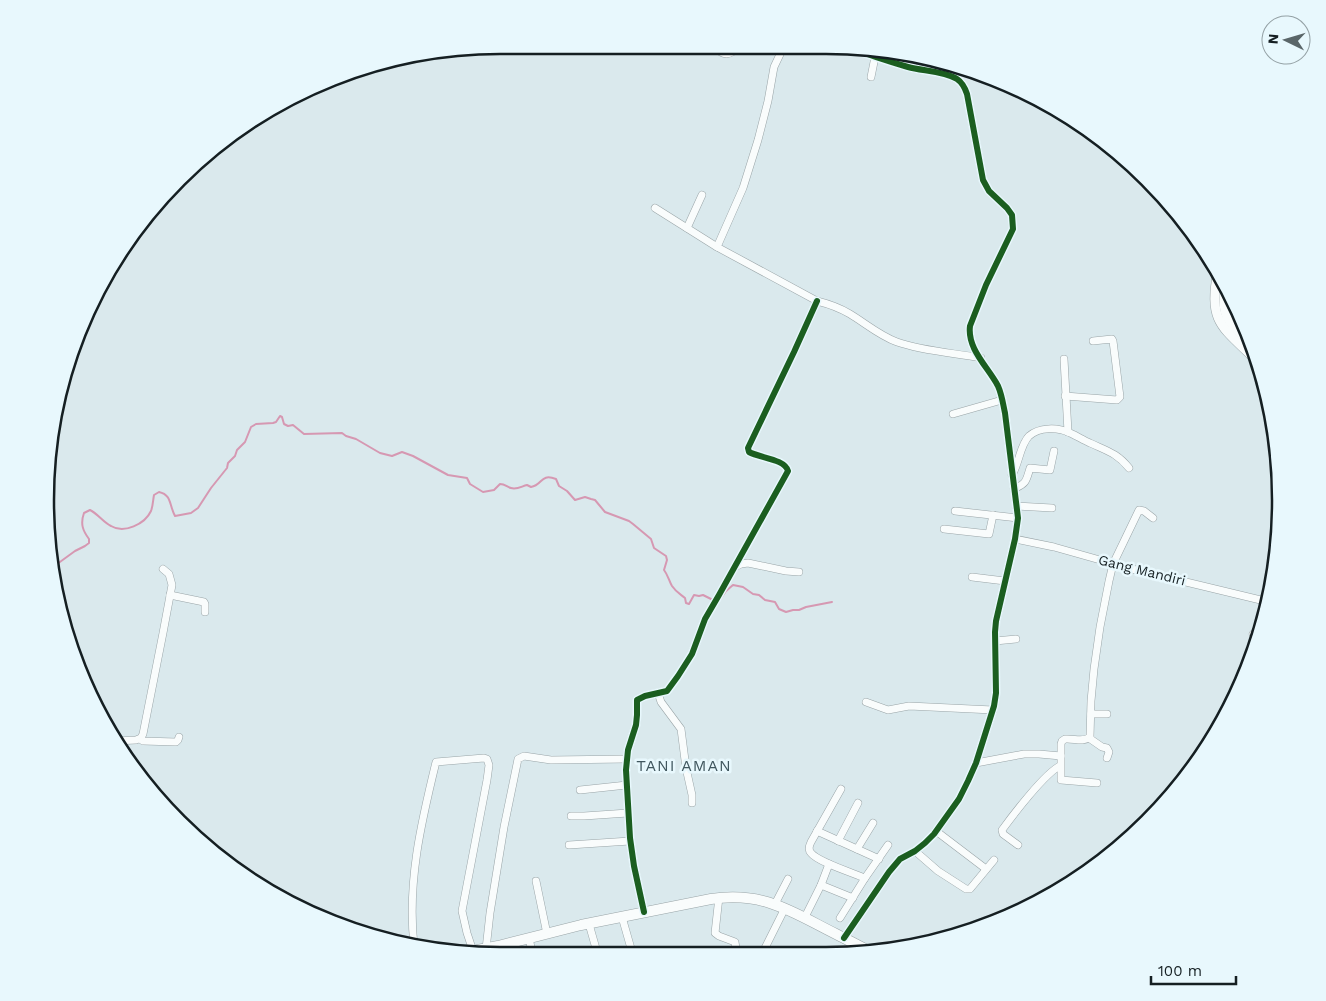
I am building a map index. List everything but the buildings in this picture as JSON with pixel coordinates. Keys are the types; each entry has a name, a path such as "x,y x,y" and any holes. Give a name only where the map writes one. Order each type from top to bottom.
{"highway":[{"path":"495,947 644,912 728,896 752,898 780,906 859,946"}],"main road":[{"path":"1216,284 1214,297 1217,318 1246,350"},
{"path":"1223,298 1223,309 1226,317 1238,331"}],"street":[{"path":"717,246 744,188 768,101 774,67 780,54"},
{"path":"871,77 874,57"},
{"path":"844,938 900,859 925,844 936,831 959,799 976,763 993,710 996,693 996,621 1018,518 1005,413 999,388 972,346 969,333 986,285 1013,229 1012,215 1008,208 988,191 983,180 964,85 953,76 910,68 884,58"},
{"path":"910,68 914,62"},
{"path":"687,228 702,195"},
{"path":"655,208 717,246 817,301 849,313 886,337 916,347 981,358"},
{"path":"644,912 630,841 626,759 636,725 637,700 645,696 664,693 687,663 705,619 788,469 782,463 750,453 748,448 817,301"},
{"path":"1065,396 1117,400 1120,397 1113,341 1112,339 1093,342"},
{"path":"1064,360 1068,432"},
{"path":"953,414 1002,400"},
{"path":"1012,475 1025,441 1031,434 1042,430 1068,432 1117,456 1129,468"},
{"path":"1014,489 1025,483 1031,468 1050,470 1054,451"},
{"path":"1016,506 1052,508"},
{"path":"954,510 1018,518"},
{"path":"1089,738 1094,669 1100,627 1113,564 1139,510 1144,511 1153,518"},
{"path":"944,529 989,534 993,515"},
{"name":"Gang Mandiri","path":"1015,539 1054,547 1113,564 1261,600"},
{"path":"735,567 748,563 799,572"},
{"path":"140,739 143,734 170,595 171,580 169,574 164,569"},
{"path":"972,576 1005,582"},
{"path":"170,595 204,602 205,612"},
{"path":"995,641 1016,639"},
{"path":"658,693 661,702 681,729 692,803"},
{"path":"866,702 888,710 909,706 993,710"},
{"path":"1091,714 1107,714"},
{"path":"124,741 140,739 142,741 176,742 179,737"},
{"path":"1089,738 1083,741 1069,738 1063,740 1060,756 1060,777 1062,781 1097,783"},
{"path":"1089,738 1107,748 1109,752 1107,758"},
{"path":"976,763 1024,754 1060,756"},
{"path":"486,947 490,913 518,758 524,756 551,760 626,759"},
{"path":"413,939 411,921 415,857 436,762 484,758 489,762 487,780 462,911 469,946"},
{"path":"1018,845 1003,834 1002,830 1036,788 1060,766"},
{"path":"580,790 627,785"},
{"path":"842,790 809,846 810,851 813,855 829,864 865,878"},
{"path":"838,841 858,803"},
{"path":"571,816 628,813"},
{"path":"857,849 873,823"},
{"path":"817,831 879,859"},
{"path":"936,831 986,869"},
{"path":"569,845 630,841"},
{"path":"840,918 888,845"},
{"path":"915,851 938,871 966,889 970,888 994,860"},
{"path":"805,917 829,864"},
{"path":"765,947 788,879"},
{"path":"536,881 547,934"},
{"path":"821,885 853,898"},
{"path":"719,898 716,933 734,942 736,947"},
{"path":"622,917 631,947"},
{"path":"589,924 596,947"},
{"path":"529,938 531,947"}],"waterway":[{"path":"59,563 89,543 82,521 84,513 90,510 111,526 122,529 128,528 139,524 148,516 152,509 154,495 159,492 166,495 175,516 191,513 198,508 227,468 228,463 245,442 251,427 256,424 276,422 280,416 284,424 288,426 293,425 304,434 342,433 380,453 392,456 402,452 413,456 448,475 467,478 470,484 483,492 494,490 500,484 515,489 527,485 535,486 547,477 556,479 559,486 567,491 575,500 585,497 595,500 605,512 629,521 651,539 654,548 666,556 667,560 664,570 672,586 685,598 686,603 689,604 694,595 703,595 713,600"},
{"path":"718,601 733,585 743,587 765,600 775,602 779,609 786,612 832,602"}],"cycle path":[{"path":"844,938 900,859 915,851 934,834 959,799 976,763 994,706 996,693 996,621 1018,518 1005,413 1001,396 994,379 979,358 970,334 970,326 986,285 1013,229 1012,215 989,191 983,180 967,94 961,82 946,74 908,67 878,57"},
{"path":"644,912 630,838 626,770 628,750 636,725 637,700 645,696 667,691 678,676 692,654 705,619 788,471 782,464 749,452 748,448 817,301"}],"district":[{"name":"TANI AMAN","path":"684,765"}]}
